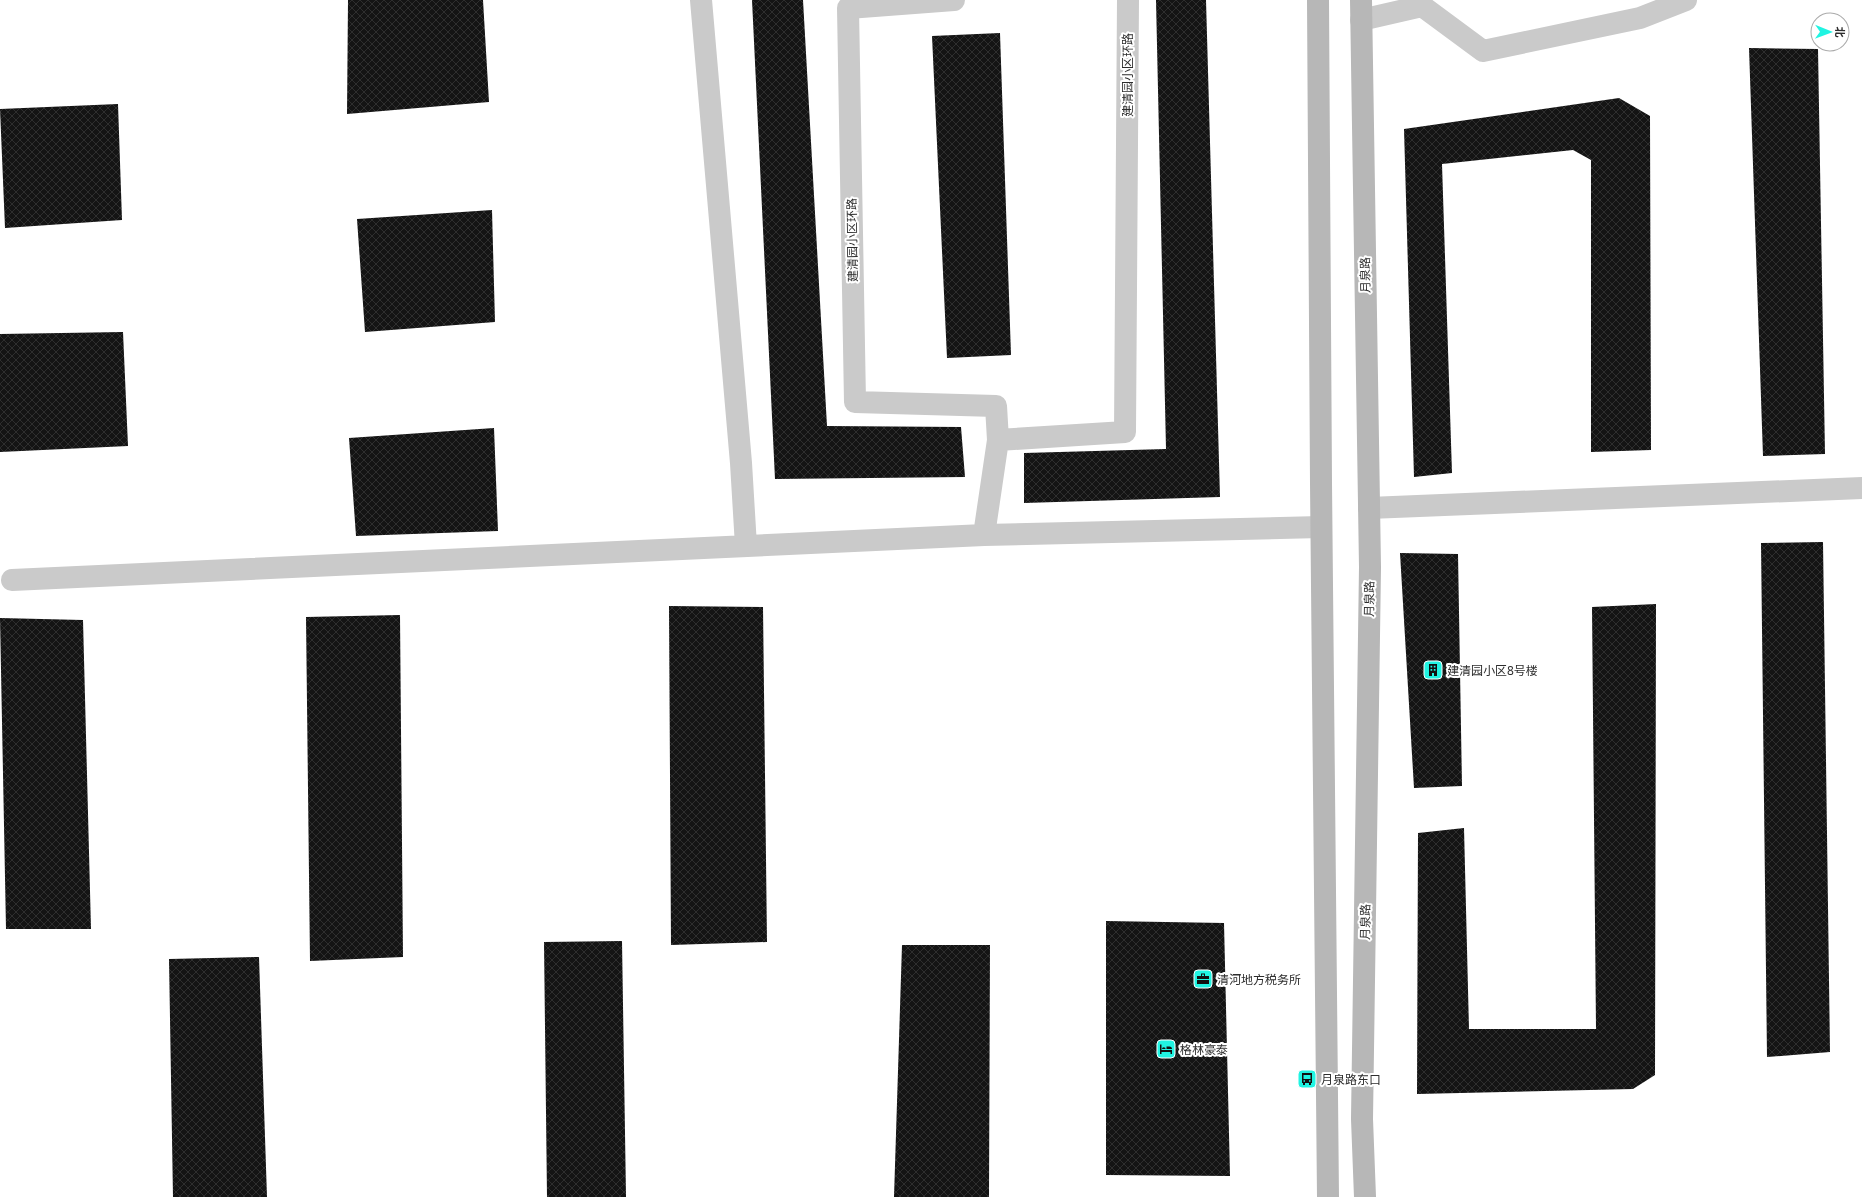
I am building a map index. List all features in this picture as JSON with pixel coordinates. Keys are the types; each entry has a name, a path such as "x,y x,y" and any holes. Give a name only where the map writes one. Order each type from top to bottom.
{"main road":[{"path":"1318,0 1321,527 1328,1197"},
{"name":"月泉路","path":"1361,10 1370,572 1362,1119 1365,1197"}],"street":[{"path":"701,0 741,463 746,546"},
{"name":"建清园小区环路","path":"954,0 848,8 855,402 996,406 998,440 984,535"},
{"name":"建清园小区环路","path":"998,440 1125,432 1128,0"},
{"path":"1361,10 1422,6 1483,51 1640,18 1686,0"},
{"path":"1369,508 1862,488"},
{"path":"12,580 984,535 1321,527"}],"building":[{"path":"348,0 483,0 489,102 347,114"},
{"path":"752,0 803,0 827,426 961,427 965,477 775,479"},
{"path":"1156,0 1206,0 1220,497 1024,503 1024,453 1166,449"},
{"path":"1000,33 1011,355 947,358 932,36"},
{"path":"1749,48 1810,49 1810,52 1818,52 1825,454 1763,456"},
{"path":"1619,98 1650,116 1651,450 1591,452 1591,160 1573,150 1442,164 1452,473 1414,477 1404,129"},
{"path":"118,104 122,220 5,228 0,109"},
{"path":"492,210 495,322 365,332 357,219"},
{"path":"123,332 128,446 0,452 0,334"},
{"path":"494,428 498,531 356,536 349,438"},
{"path":"1823,542 1830,1052 1767,1057 1761,543"},
{"name":"建清园小区8号楼","path":"1400,553 1458,554 1462,786 1414,788"},
{"path":"1656,604 1655,1075 1633,1089 1417,1094 1418,833 1464,828 1469,1029 1596,1029 1592,607"},
{"path":"669,606 763,607 767,942 671,945"},
{"path":"400,615 403,957 310,961 306,617"},
{"path":"0,618 83,620 91,929 6,929"},
{"name":"格林豪泰","path":"1106,921 1224,923 1230,1176 1106,1175"},
{"path":"622,941 626,1197 547,1197 544,942"},
{"path":"902,945 990,945 989,1197 894,1197"},
{"path":"259,957 267,1197 173,1197 169,959"}],"place":[{"name":"建清园小区8号楼","path":"1433,670"},
{"name":"清河地方税务所","path":"1203,979"},
{"name":"格林豪泰","path":"1166,1049"},
{"name":"月泉路东口","path":"1307,1079"}]}
